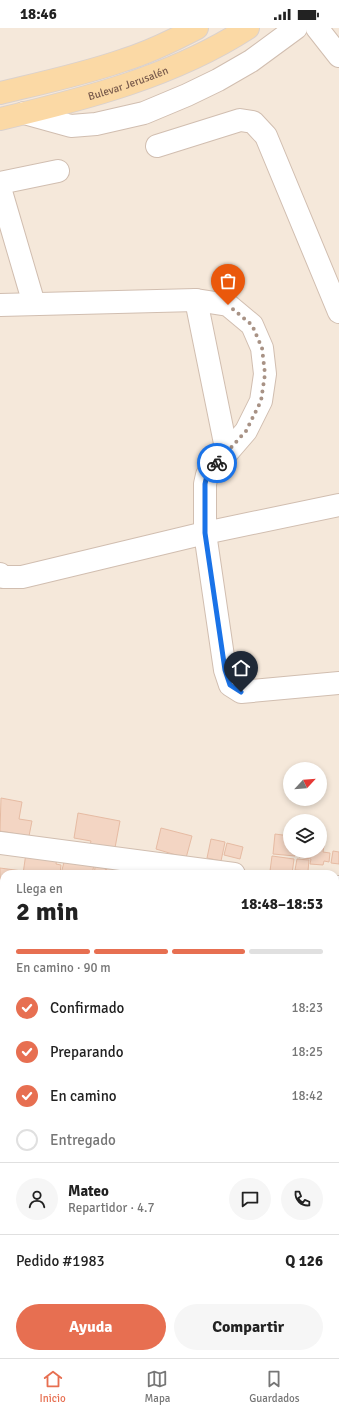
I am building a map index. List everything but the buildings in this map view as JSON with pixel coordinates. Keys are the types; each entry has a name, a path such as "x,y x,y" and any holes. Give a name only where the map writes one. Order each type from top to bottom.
{"main road":[{"name":"Bulevar Jerusalén","path":"0,93 59,79 126,60 158,47 197,28"},
{"name":"Bulevar Jerusalén","path":"0,119 66,103 136,82 167,70 248,28"}],"street":[{"path":"24,113 71,126 96,124 144,113 187,95 225,76 251,61 296,28"},
{"path":"317,28 339,56"},
{"path":"157,146 240,120 253,122 266,136 339,312"},
{"path":"0,183 58,171"},
{"path":"0,188 34,304"},
{"path":"196,300 227,453"},
{"path":"0,305 196,300 228,305 252,325 262,348 265,374 261,401 246,431 212,468 207,475 205,484 205,533 225,670 230,685 241,692 339,683"},
{"path":"1,575 22,577 205,533 339,504"},
{"path":"0,843 204,870"}],"shaded area":[{"path":"0,28 339,28 339,870 0,870"}],"way so far":[{"path":"217,463 246,431 261,401 265,374 262,348 252,325 228,305"}],"route":[{"path":"217,463 207,475 205,484 205,533 225,670 230,685 241,692"}]}
